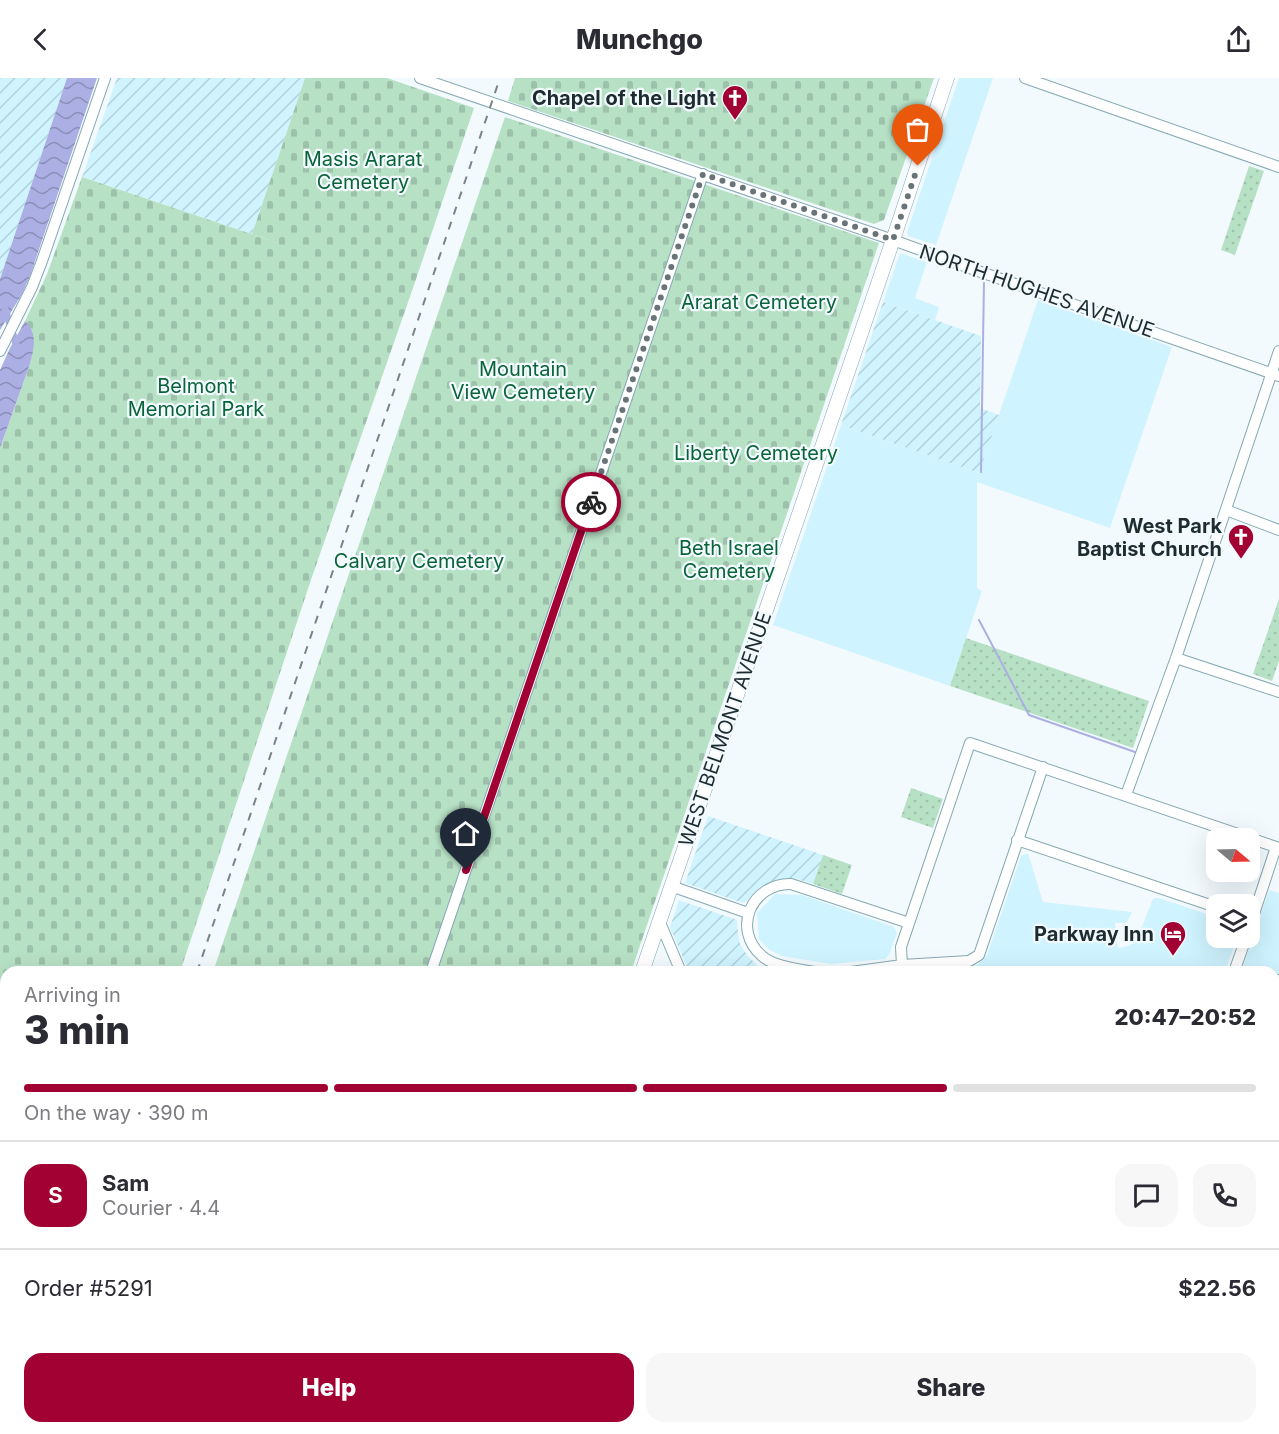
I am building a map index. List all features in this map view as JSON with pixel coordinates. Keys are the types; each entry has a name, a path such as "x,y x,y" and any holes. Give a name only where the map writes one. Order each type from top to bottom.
{"main road":[{"name":"WEST BELMONT AVENUE","path":"644,966 947,78"}],"street":[{"path":"2,347 32,287 42,261 105,78"},
{"name":"NORTH HUGHES AVENUE","path":"420,78 703,174 1275,374"},
{"path":"1025,78 1279,167"},
{"path":"433,966 703,174"},
{"path":"1126,795 1275,374 1279,351"},
{"path":"1226,510 1279,530"},
{"path":"1176,658 1279,692"},
{"path":"902,964 901,947 970,743 1276,847 1259,894"},
{"path":"889,966 969,961 979,955 1042,767"},
{"path":"1017,840 1206,905"},
{"path":"769,966 752,944 747,927 748,913 753,902 764,891 780,885 791,884 909,923"},
{"path":"671,886 748,913"},
{"path":"659,920 678,966"},
{"path":"1236,966 1242,948"}],"shaded area":[{"path":"0,78 67,78 0,279"},
{"path":"117,78 305,78 252,234 82,177"},
{"path":"959,78 993,78 936,245 908,236 907,232"},
{"path":"900,253 927,262 915,298 939,307 935,320 883,302"},
{"path":"1038,300 1172,347 1110,528 977,482 977,588 982,591 950,686 773,625 841,425 979,473"},
{"path":"883,302 981,336 980,408 999,415 979,473 841,425"},
{"path":"708,816 823,855 813,884 788,878 776,880 760,887 743,903 685,883"},
{"path":"1028,853 1043,902 1132,912 1126,923 1115,923 1118,948 1134,943 1152,901 1154,898 1159,898 1206,914 1206,948 1233,948 1227,966 972,966 977,965 987,955 1021,856"},
{"path":"1269,890 1279,893 1279,966 1243,966 1249,948 1260,948 1260,916"},
{"path":"775,894 802,895 894,927 897,933 889,955 885,959 831,964 782,956 768,949 759,939 757,913"},
{"path":"679,900 737,920 740,944 758,966 686,966 670,927"}],"green space":[{"name":"Belmont Memorial Park","path":"305,78 387,78 474,108 314,571 182,966 0,966 0,448 31,359 32,336 25,321 47,274 82,177 281,244 252,234"},
{"path":"515,78 934,78 884,220 874,224 508,101"},
{"path":"505,117 879,243 633,966 215,966"},
{"path":"1249,166 1264,171 1235,255 1221,250"},
{"path":"1279,599 1279,661 1272,681 1253,674"},
{"path":"966,638 1149,701 1133,748 950,686"},
{"path":"911,788 943,799 933,828 901,817"},
{"path":"823,855 852,865 842,894 813,884"}],"water":[{"path":"67,78 97,78 30,276 0,330 0,279"},
{"path":"25,321 32,331 33,352 0,448 0,370"}],"waterway":[{"path":"981,472 984,280"},
{"path":"5,309 17,347"},
{"path":"979,620 1029,715 1135,752"}],"railway":[{"path":"199,966 500,78"}],"way so far":[{"path":"591,502 703,174 893,240 918,166"}],"place":[{"name":"Chapel of the Light","path":"735,121"},
{"name":"West Park Baptist Church","path":"1241,560"},
{"name":"Parkway Inn","path":"1173,957"}],"route":[{"path":"466,870 591,502"}],"park label":[{"name":"Masis Ararat Cemetery","path":"363,170"},
{"name":"Ararat Cemetery","path":"759,302"},
{"name":"Mountain View Cemetery","path":"523,380"},
{"name":"Liberty Cemetery","path":"756,453"},
{"name":"Beth Israel Cemetery","path":"729,560"},
{"name":"Calvary Cemetery","path":"419,561"}]}
